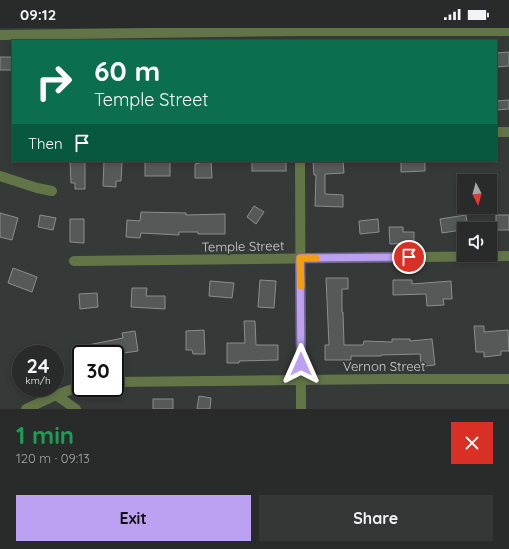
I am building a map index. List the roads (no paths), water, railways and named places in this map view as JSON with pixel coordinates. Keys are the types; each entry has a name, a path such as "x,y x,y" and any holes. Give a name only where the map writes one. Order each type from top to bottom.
{"street":[{"path":"0,35 509,31"},
{"path":"497,132 509,132"},
{"path":"300,162 301,409"},
{"path":"0,176 52,191"},
{"name":"Temple Street","path":"74,261 509,256"},
{"name":"Vernon Street","path":"124,382 301,379 509,379"},
{"path":"26,409 52,397"},
{"path":"59,397 76,409"}]}
